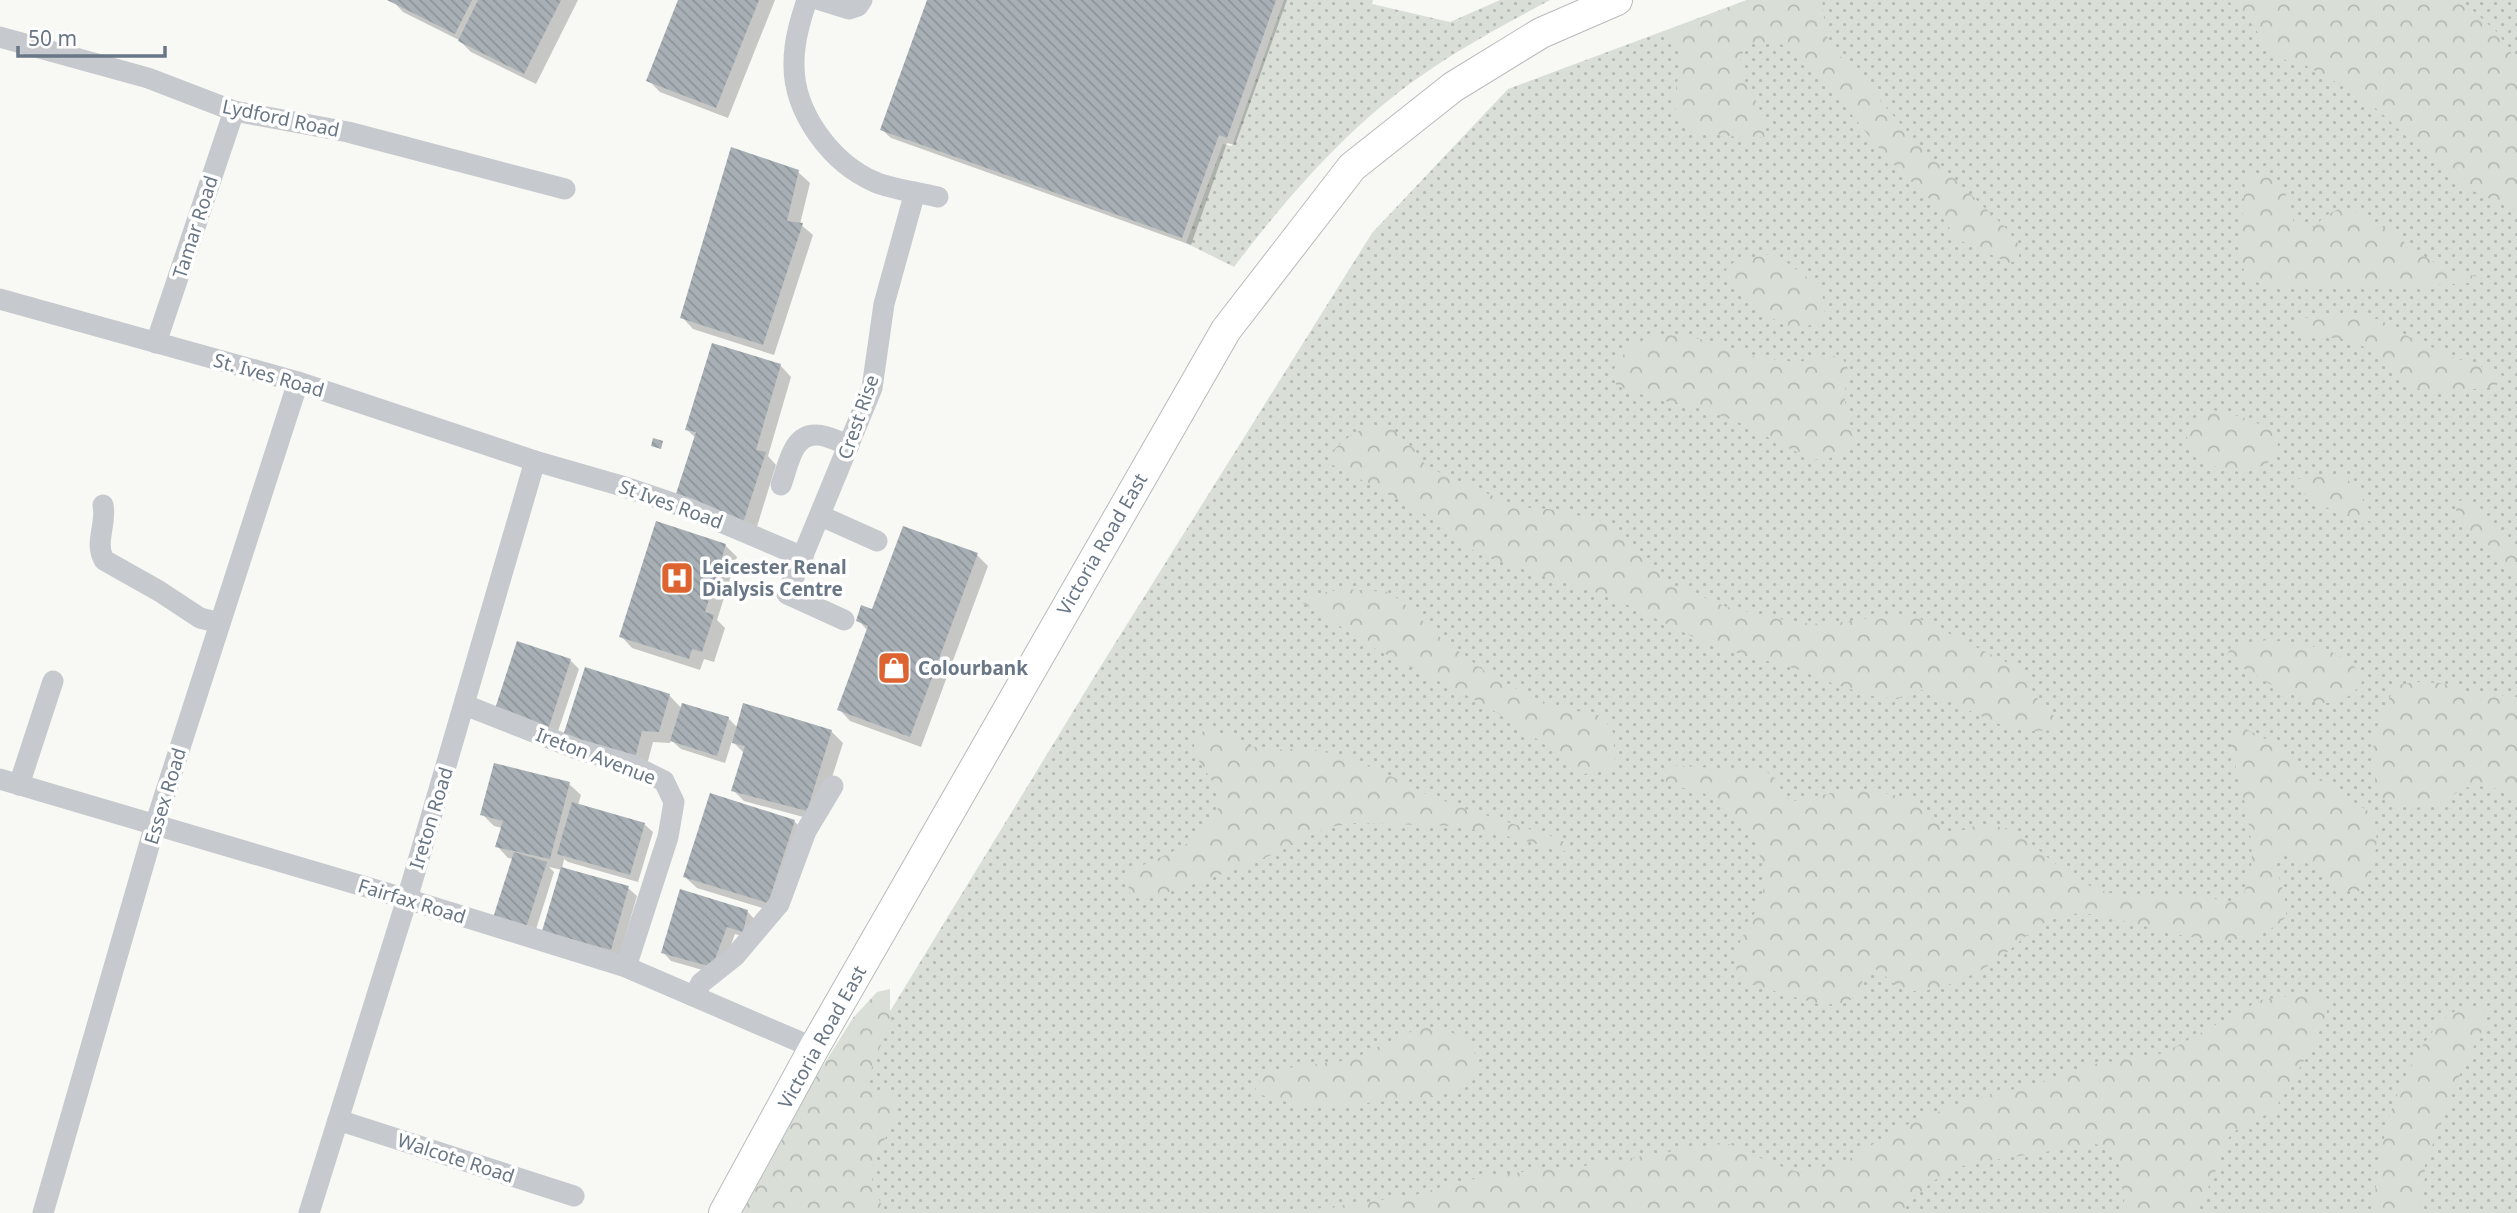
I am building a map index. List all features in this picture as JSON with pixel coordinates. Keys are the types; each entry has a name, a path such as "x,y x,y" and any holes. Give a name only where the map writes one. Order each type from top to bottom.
{"highway":[{"name":"Victoria Road East","path":"724,1213 814,1048 1226,330 1352,167 1453,87 1541,33 1617,0"}],"street":[{"path":"807,0 796,37 793,66 799,95 813,130 843,162 875,182 938,197"},
{"path":"820,0 849,9 858,6 862,0"},
{"name":"Lydford Road","path":"0,37 148,78 234,111 348,132 565,189"},
{"name":"Tamar Road","path":"156,343 234,111"},
{"name":"Crest Rise","path":"844,620 787,594 872,388 884,304 915,191"},
{"name":"St. Ives Road","path":"0,299 298,382 535,461"},
{"name":"Essex Road","path":"43,1213 155,825 298,382"},
{"path":"781,485 796,445 804,436 817,435 849,445"},
{"name":"St Ives Road","path":"535,461 690,509 803,557"},
{"name":"Ireton Road","path":"310,1213 407,899 535,461"},
{"path":"103,505 104,522 99,544 104,560 200,618 220,623"},
{"path":"821,516 877,541"},
{"path":"9,782 53,681"},
{"name":"Ireton Avenue","path":"465,705 578,748 632,765 664,781 674,802 668,837 626,967"},
{"name":"Fairfax Road","path":"9,782 407,899 626,967 814,1048"},
{"path":"694,996 701,983 735,956 779,904 806,831 833,786"},
{"name":"Walcote Road","path":"338,1120 574,1196"}],"green space":[{"path":"1284,0 1373,0 1372,4 1450,22 1500,0 1550,0 1448,58 1377,110 1302,184 1234,267 1186,243 1223,144 1232,146"},
{"path":"1747,0 2517,0 2517,1213 767,1213 1099,669 1372,233 1508,89"},
{"path":"1747,0 1822,0 1826,35 1839,55 1926,152 2005,227 2019,245 2019,260 2009,263 1955,238 1937,206 1888,159 1805,58 1779,43 1760,42 1747,45 1742,54 1741,69 1759,109 1765,137 1749,139 1691,130 1677,119 1674,100 1681,60 1678,49 1663,32"},
{"path":"2227,0 2461,0 2498,33 2517,62 2517,211 2464,187 2444,172 2378,110 2350,90 2303,64 2287,61 2273,53 2247,18"},
{"path":"2246,173 2269,176 2281,185 2294,223 2314,227 2325,216 2342,207 2381,226 2440,266 2487,282 2398,287 2262,285 2245,275 2239,251"},
{"path":"1774,253 1812,281 1822,292 1825,313 1818,323 1794,328 1783,325 1753,303 1735,285 1726,269 1734,262"},
{"path":"2363,314 2382,321 2411,338 2458,359 2496,371 2504,377 2495,387 2448,390 2412,387 2402,382 2365,347 2348,340 2308,337 2298,327 2297,319"},
{"path":"1663,334 1700,339 1756,357 1797,362 1841,355 1849,371 1845,406 1854,441 1849,449 1826,460 1810,459 1736,421 1690,405 1658,400 1617,386 1612,375 1625,353 1646,338"},
{"path":"2207,409 2245,418 2272,431 2279,436 2276,458 2247,471 2218,468 2202,459 2186,435 2196,417"},
{"path":"1374,426 1394,430 1414,449 1427,467 1518,507 1549,509 1603,521 1626,539 1653,569 1674,585 1727,607 1798,623 1829,624 1897,614 1920,619 2020,669 2045,711 2067,723 2065,730 2032,731 2001,725 1924,690 1908,692 1898,699 1872,696 1797,669 1712,646 1613,598 1483,556 1462,544 1422,512 1331,464 1330,453 1340,444 1356,433"},
{"path":"2314,476 2346,478 2373,513 2372,522 2321,505 2304,494 2297,486 2298,479"},
{"path":"2468,498 2517,548 2517,578 2499,563 2490,546 2465,527 2456,511 2459,501"},
{"path":"1344,589 1387,592 1494,678 1553,706 1602,716 1613,732 1615,761 1607,770 1584,774 1485,705 1376,649 1303,603 1303,596"},
{"path":"2267,640 2308,645 2337,654 2349,661 2362,682 2342,700 2332,703 2314,702 2274,686 2227,656 2231,646"},
{"path":"2440,683 2466,691 2517,697 2517,797 2478,786 2462,789 2445,801 2427,807 2399,806 2383,799 2375,782 2374,748 2377,726 2397,685"},
{"path":"1210,728 1247,746 1274,750 1307,748 1346,757 1377,769 1426,794 1551,836 1573,846 1571,853 1499,834 1453,826 1355,823 1329,827 1298,840 1280,852 1209,879 1173,891 1130,899 1127,873 1184,846 1209,826 1216,814 1219,800 1217,791 1195,752 1194,743 1199,735"},
{"path":"2244,728 2275,744 2307,772 2371,813 2376,834 2375,853 2360,891 2351,892 2337,888 2308,864 2282,854 2275,860 2286,902 2286,917 2271,929 2253,936 2214,940 2096,915 2067,914 2040,925 1997,960 1952,984 1926,990 1903,989 1873,968 1863,976 1861,991 1847,1003 1821,1005 1751,984 1737,972 1734,954 1760,902 1766,879 1756,842 1744,826 1704,793 1667,784 1662,770 1671,765 1767,772 1779,781 1781,793 1794,801 1843,792 1892,795 1923,808 1943,828 1951,832 1982,825 2013,832 2073,877 2105,892 2136,897 2202,897 2238,901 2247,885 2251,845 2249,822 2230,740"},
{"path":"890,989 890,1022 867,1080 871,1090 895,1096 894,1119 876,1156 872,1177 875,1191 886,1213 742,1213 816,1077 853,1018 877,992"},
{"path":"2321,994 2328,999 2327,1012 2317,1038 2273,1111 2235,1131 2226,1141 2197,1213 2126,1213 2118,1159 2107,1147 2095,1144 1954,1168 1910,1201 1902,1213 1284,1213 1412,1196 1461,1181 1572,1168 1715,1144 1730,1144 1798,1172 1815,1169 1848,1160 1920,1118 2090,1065 2164,1053 2261,1000"},
{"path":"2482,1005 2485,1025 2462,1069 2425,1164 2424,1194 2414,1213 2372,1213 2388,1121 2406,1075 2426,1041 2448,1016 2460,1009"},
{"path":"1423,1026 1438,1028 1465,1040 1476,1059 1473,1081 1452,1093 1320,1107 1290,1103 1258,1094 1253,1083 1272,1070 1341,1061 1361,1055"}],"building":[{"path":"387,0 472,0 455,34"},
{"path":"478,0 561,0 524,74 458,41"},
{"path":"678,0 759,0 716,108 646,81"},
{"path":"927,0 1276,0 1227,138 1219,135 1182,238 880,130"},
{"path":"731,147 799,170 787,221 803,223 763,345 680,318"},
{"path":"712,343 781,364 756,450 766,452 743,523 674,500 696,432 685,430"},
{"path":"653,438 663,441 661,449 651,446"},
{"name":"Leicester Renal Dialysis Centre","path":"656,521 726,544 705,612 714,615 702,652 692,649 689,659 619,637"},
{"name":"Colourbank","path":"903,526 978,553 910,737 837,710 868,626 856,621 861,605 872,609"},
{"path":"517,641 571,659 546,736 492,718"},
{"path":"585,667 670,694 659,732 642,731 634,762 561,742"},
{"path":"682,703 729,717 717,756 670,741"},
{"path":"743,703 832,730 807,811 731,791 745,746 732,743"},
{"path":"494,763 570,782 550,859 495,847 503,821 480,815"},
{"path":"710,793 795,820 768,903 683,877"},
{"path":"572,802 645,823 630,875 557,854"},
{"path":"514,852 547,862 525,931 492,921"},
{"path":"561,867 629,886 611,950 542,931"},
{"path":"680,889 748,910 743,932 727,927 712,967 661,953"}],"place":[{"name":"Leicester Renal Dialysis Centre","path":"677,578"},
{"name":"Colourbank","path":"894,668"}]}
